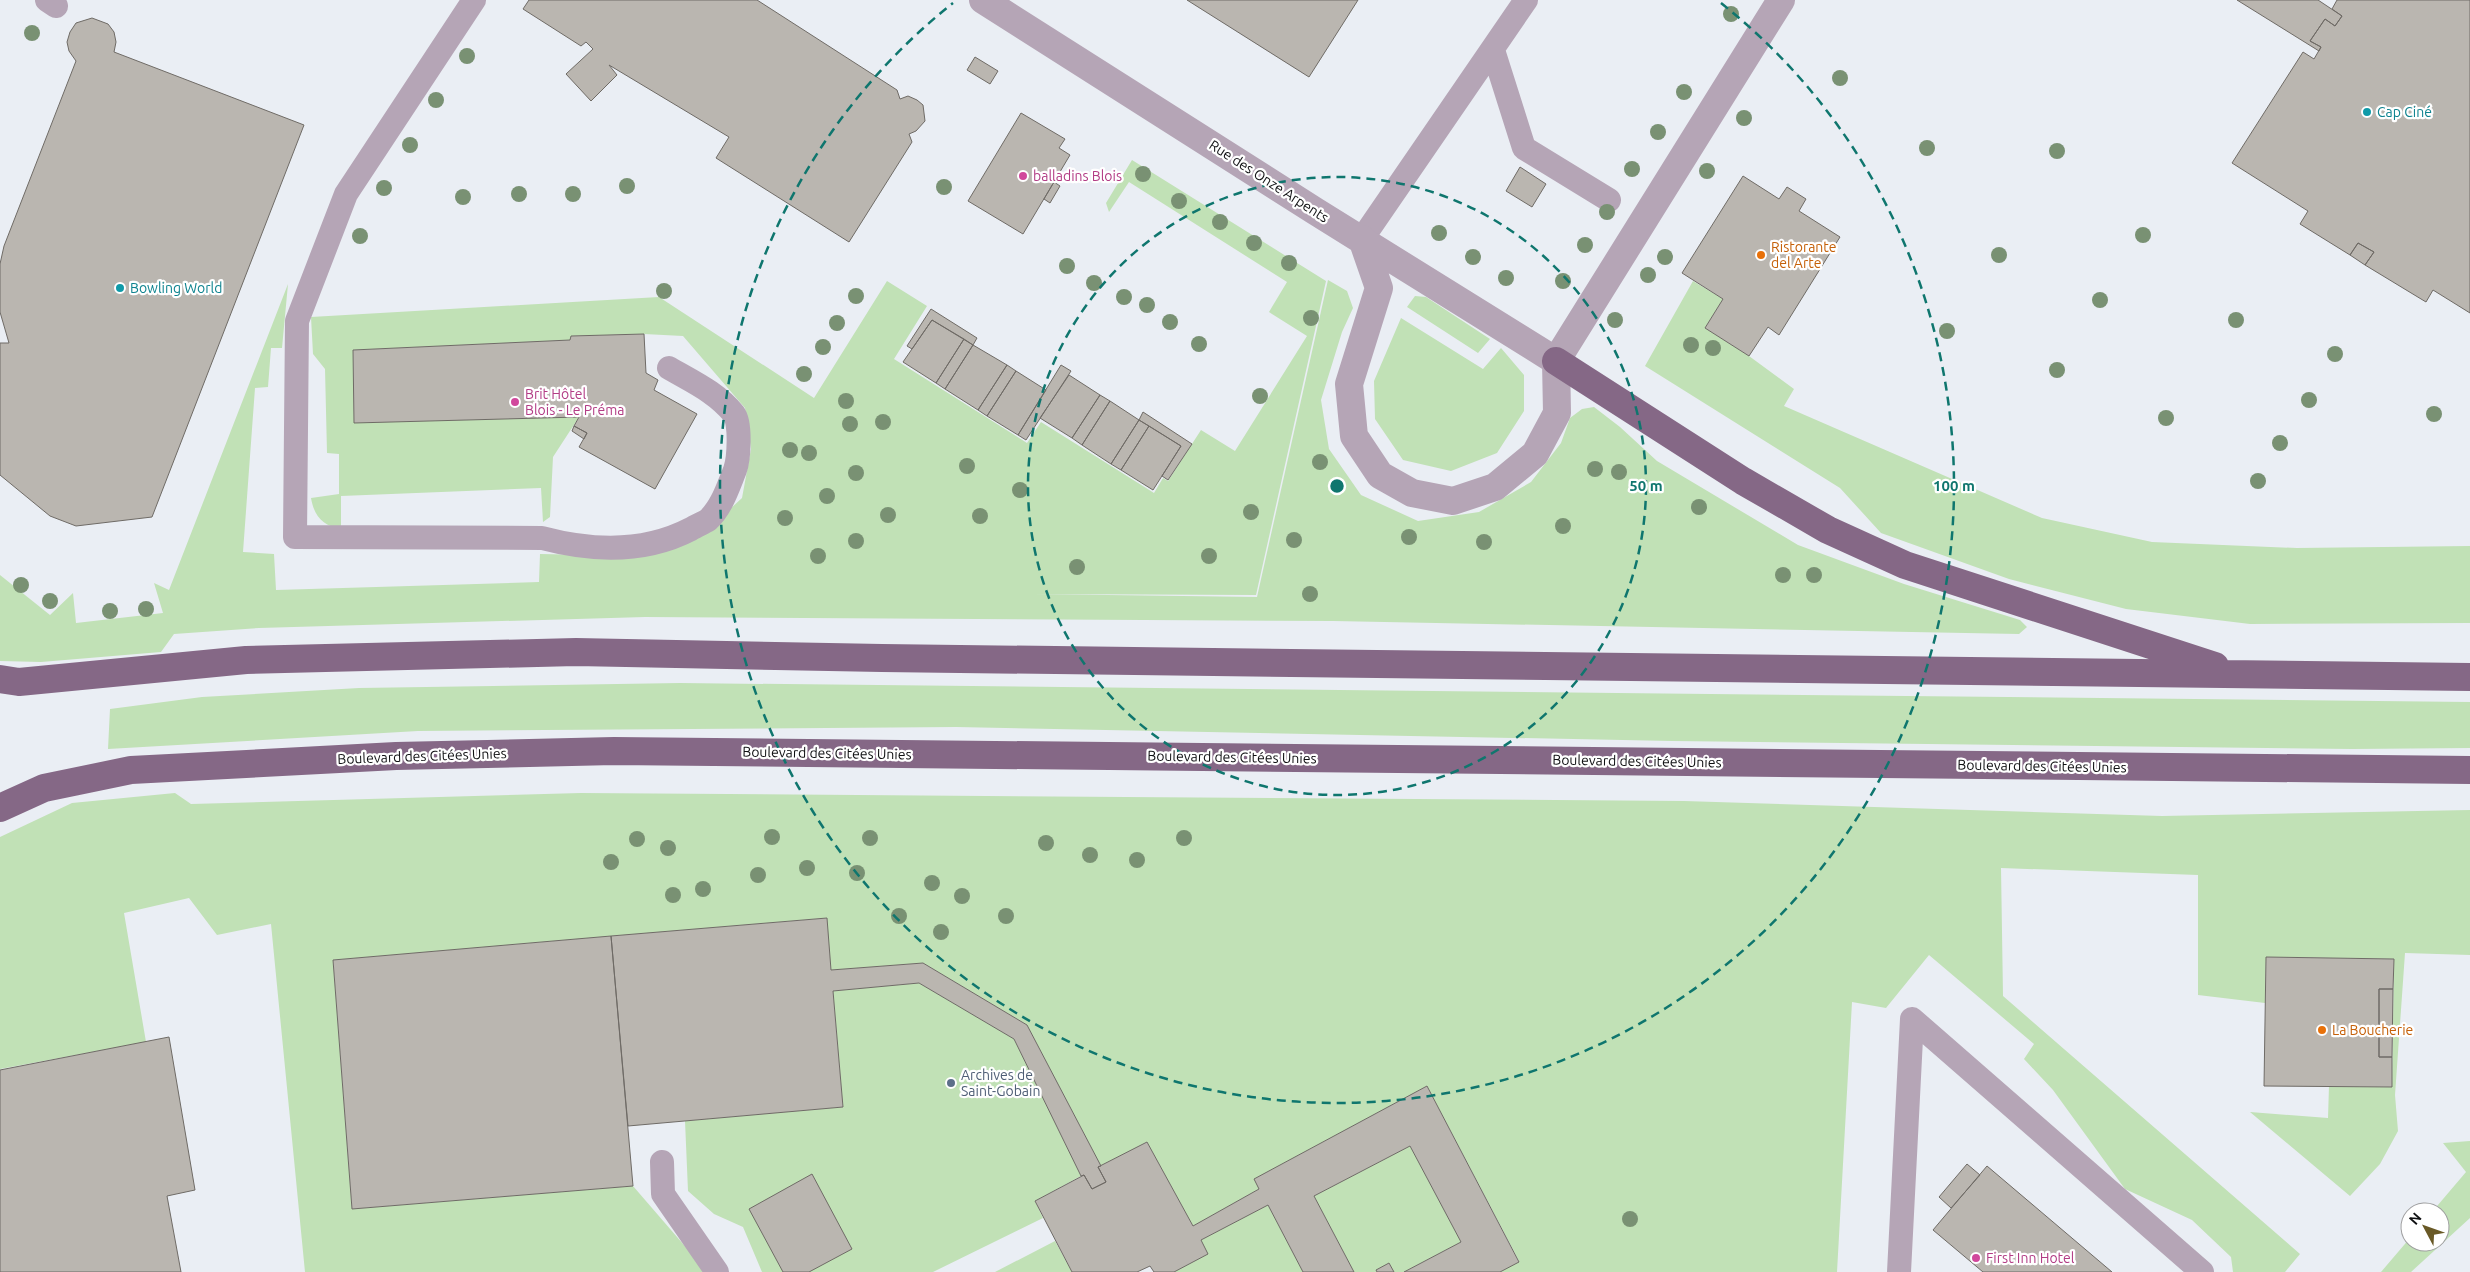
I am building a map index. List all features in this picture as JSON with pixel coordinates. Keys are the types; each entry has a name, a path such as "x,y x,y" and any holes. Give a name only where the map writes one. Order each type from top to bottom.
{"main road":[{"path":"1556,361 1743,482 1828,530 1904,565 2242,674"},
{"path":"0,679 19,682 246,660 576,652 2470,678"},
{"name":"Boulevard des Citées Unies","path":"0,808 44,788 131,770 396,756 604,751 2470,770"}],"street":[{"name":"Rue des Onze Arpents","path":"983,0 1556,361"},
{"path":"1362,239 1379,288 1349,384 1354,436 1380,475 1412,493 1453,501 1495,487 1535,454 1557,413 1556,361 1781,0"}],"lane":[{"path":"474,0 346,194 298,321 294,536 542,538 567,545 614,548 642,545 680,534 707,520 724,497 739,458 736,416 715,394 669,368"},
{"path":"1362,239 1526,0"},
{"path":"1492,50 1524,148 1609,200"},
{"path":"1900,1272 1912,1019 2202,1272"},
{"path":"662,1162 663,1194 718,1272"}],"green space":[{"path":"1132,160 1326,281 1256,595 1033,594 1257,597 1328,280 1347,291 1353,308 1342,332 1321,400 1329,449 1361,495 1418,521 1479,512 1531,482 1561,443 1570,418 1582,409 1594,407 1620,427 1657,461 1798,545 1904,584 2020,620 2027,627 2019,634 1333,621 645,617 259,628 174,634 161,652 41,662 0,661 0,575 50,615 73,593 76,623 163,613 154,583 169,590 288,284 282,348 271,348 268,387 255,388 243,552 274,554 276,590 539,582 540,554 639,556 704,533 742,498 751,449 745,408 683,336 644,334 571,336 570,340 353,350 354,422 579,417 553,457 550,517 543,522 541,488 341,496 341,529 335,528 320,519 314,510 311,498 339,494 339,454 327,453 325,369 313,354 311,317 659,297 814,398 887,281 927,306 894,359 1027,443 1041,422 1154,493 1163,478 1168,481 1201,430 1235,451 1307,336 1269,312 1287,282 1129,182 1109,212 1106,203"},
{"path":"1693,281 1723,299 1705,328 1749,356 1794,389 1784,406 2042,518 2152,542 2297,548 2470,546 2470,623 2250,624 2126,609 2009,579 1881,533 1840,488 1645,366"},
{"path":"1415,296 1426,297 1490,339 1478,353 1407,307"},
{"path":"1401,318 1483,369 1501,348 1524,375 1524,411 1497,453 1451,471 1403,460 1375,419 1374,381"},
{"path":"680,683 2470,702 2470,748 2352,749 1672,741 956,727 418,731 108,749 110,709 202,697 359,688"},
{"path":"175,793 191,804 581,793 1684,801 2162,816 2470,810 2470,955 2405,953 2395,1095 2398,1131 2380,1164 2350,1196 2250,1112 2328,1118 2329,1086 2392,1087 2394,959 2266,957 2265,1003 2198,995 2198,875 2001,868 2003,996 2300,1254 2285,1272 2233,1272 2231,1257 2192,1220 2125,1189 2053,1090 2024,1059 2034,1044 1929,955 1886,1008 1852,1002 1837,1272 1500,1272 1519,1261 1427,1086 1255,1179 1259,1189 1193,1226 1147,1142 1101,1166 1027,1025 923,963 831,970 826,918 333,960 352,1209 633,1186 696,1259 703,1272 305,1272 271,924 217,935 189,898 124,913 146,1042 0,1069 0,837 72,803"},
{"path":"919,983 1014,1039 1081,1176 1035,1201 1043,1218 933,1272 762,1272 743,1227 714,1214 688,1191 685,1121 843,1107 833,991"},
{"path":"2470,1141 2470,1218 2450,1236 2450,1202 2440,1202 2466,1172 2443,1143"},
{"path":"1410,1146 1461,1242 1404,1272 1394,1272 1389,1263 1377,1270 1377,1272 1354,1272 1314,1196"},
{"path":"1268,1205 1303,1272 1174,1272 1207,1254 1201,1240"},
{"path":"1055,1241 1072,1272 995,1272"},
{"path":"2400,1250 2400,1252 2433,1252 2411,1272 2381,1272"}],"building":[{"path":"529,0 757,0 897,90 900,99 908,96 917,100 923,105 925,121 916,131 909,134 912,142 849,242 716,158 729,137 609,65 617,75 591,101 566,74 593,49 586,42 581,46 523,9"},
{"path":"1187,0 1358,0 1309,77"},
{"path":"2237,0 2318,0 2342,16 2335,26 2325,19 2310,41 2321,47 2319,51"},
{"name":"Cap Ciné","path":"2337,0 2470,0 2470,313 2433,290 2426,302 2365,265 2374,252 2358,243 2350,255 2300,224 2308,211 2232,163 2303,52 2314,59 2321,47 2310,41 2325,19 2335,26 2342,16 2332,9"},
{"name":"Bowling World","path":"92,18 108,24 114,32 116,42 114,52 304,125 152,517 76,526 50,516 0,475 0,343 9,343 0,312 0,264 4,246 76,61 69,51 67,42 70,32 76,23"},
{"path":"975,57 998,71 990,84 967,70"},
{"path":"1021,113 1065,139 1059,148 1070,155 1023,234 968,201"},
{"path":"1520,167 1546,184 1532,207 1506,191"},
{"name":"Ristorante del Arte","path":"1743,176 1779,199 1787,187 1806,199 1799,211 1840,237 1779,335 1768,327 1749,356 1705,328 1723,299 1682,273"},
{"path":"1054,182 1060,186 1050,203 1044,199"},
{"path":"2358,243 2374,252 2365,265 2350,255"},
{"path":"931,309 977,338 973,345 932,320 912,349 907,346"},
{"path":"932,320 964,339 936,383 903,362"},
{"name":"Brit Hôtel Blois - Le Préma","path":"644,334 646,373 658,380 654,390 697,414 655,489 579,447 587,433 574,426 579,417 354,423 353,350 570,340 571,336"},
{"path":"964,339 973,345 945,389 936,383"},
{"path":"973,345 1007,365 978,410 945,389"},
{"path":"1007,365 1016,371 987,416 978,410"},
{"path":"1061,365 1071,371 1026,440 1018,435"},
{"path":"1016,371 1046,390 1018,435 987,416"},
{"path":"1069,375 1100,395 1072,438 1040,418"},
{"path":"1100,395 1110,401 1082,445 1072,438"},
{"path":"1110,401 1139,420 1111,464 1082,445"},
{"path":"1143,412 1192,444 1168,480 1162,476 1181,446 1139,420"},
{"path":"1139,420 1149,426 1121,470 1111,464"},
{"path":"574,426 587,433 584,439 572,431"},
{"path":"1149,426 1181,446 1153,490 1121,470"},
{"path":"827,918 831,970 923,963 1027,1025 1101,1166 1098,1167 1106,1182 1092,1189 1084,1175 1081,1176 1014,1039 919,983 833,991 843,1107 628,1126 611,936"},
{"path":"611,936 633,1186 352,1209 333,960"},
{"name":"La Boucherie","path":"2266,957 2394,959 2393,989 2379,989 2379,1057 2392,1057 2392,1087 2264,1086"},
{"path":"2379,989 2393,989 2392,1057 2379,1057"},
{"path":"169,1037 195,1190 167,1196 181,1272 0,1272 0,1070"},
{"path":"1427,1086 1519,1262 1500,1272 1404,1272 1461,1242 1410,1146 1314,1196 1354,1272 1303,1272 1268,1205 1201,1240 1208,1254 1174,1272 1154,1272 1150,1266 1137,1272 1072,1272 1035,1201 1084,1175 1092,1189 1106,1182 1098,1167 1147,1142 1193,1226 1259,1189 1254,1179"},
{"path":"1967,1164 1980,1175 1951,1208 1939,1197"},
{"path":"1987,1166 2112,1272 1983,1272 1933,1230"},
{"path":"812,1174 852,1249 809,1272 783,1272 749,1209"},
{"path":"1389,1263 1394,1272 1377,1272 1376,1270"}],"place":[{"name":"Cap Ciné","path":"2367,112"},
{"name":"balladins Blois","path":"1023,176"},
{"name":"Ristorante del Arte","path":"1761,255"},
{"name":"Bowling World","path":"120,288"},
{"name":"Brit Hôtel Blois - Le Préma","path":"515,402"},
{"name":"La Boucherie","path":"2322,1030"},
{"name":"Archives de Saint-Gobain","path":"951,1083"},
{"name":"First Inn Hotel","path":"1976,1258"}]}
